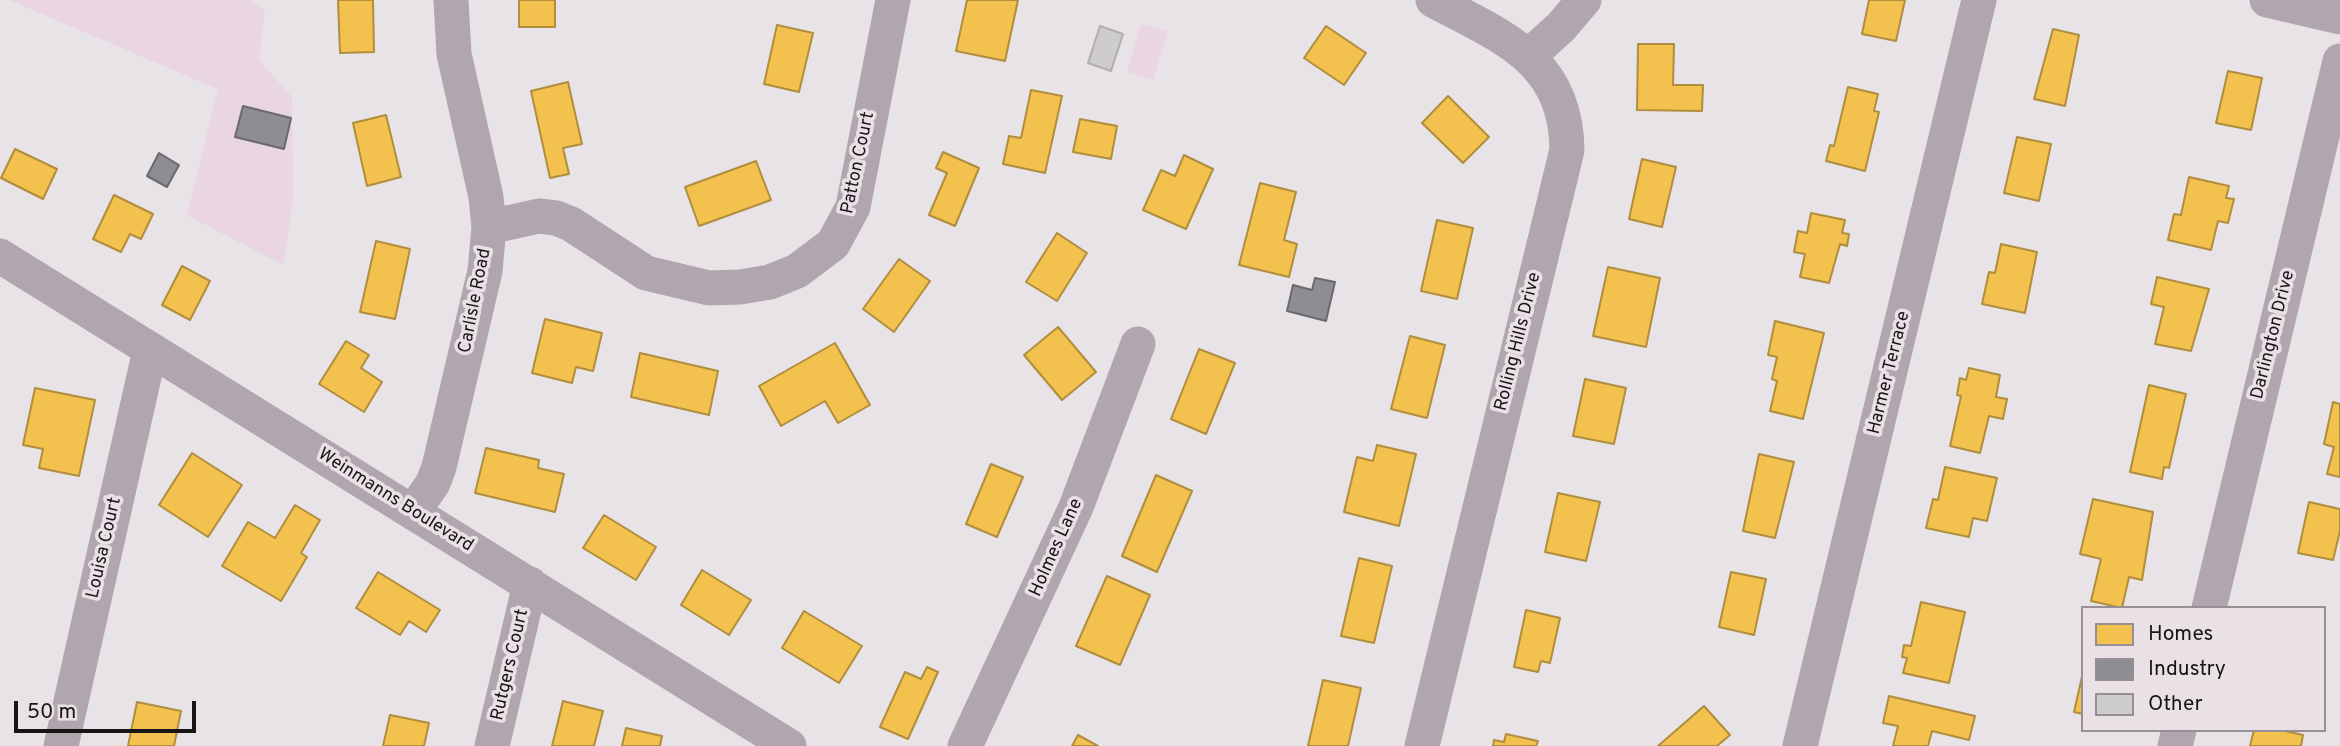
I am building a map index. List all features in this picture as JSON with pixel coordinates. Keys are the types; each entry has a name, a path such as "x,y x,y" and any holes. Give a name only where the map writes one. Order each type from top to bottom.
{"street":[{"name":"Carlisle Road","path":"413,512 433,483 439,467 485,271 489,227 486,197 454,54 451,0"},
{"name":"Patton Court","path":"489,227 539,216 556,218 571,224 646,273 709,288 771,282 797,271 833,244 853,207 893,0"},
{"name":"Rolling Hills Drive","path":"1422,746 1567,150 1567,125 1560,101 1548,77 1530,55 1433,0"},
{"path":"1530,55 1562,27 1584,0"},
{"name":"Harmer Terrace","path":"1800,746 1979,0"},
{"path":"2267,0 2340,17"},
{"name":"Darlington Drive","path":"2209,606 2340,61"},
{"name":"Weinmanns Boulevard","path":"0,256 789,746"},
{"name":"Holmes Lane","path":"965,746 1076,507 1138,344"},
{"name":"Louisa Court","path":"61,746 150,350"},
{"name":"Rutgers Court","path":"492,746 530,584"}],"shaded area":[{"path":"9,0 249,0 265,10 259,60 292,97 293,201 283,265 187,215 218,89"},
{"path":"1141,24 1168,32 1153,80 1127,72"}],"building: Homes":[{"path":"338,0 373,0 374,52 340,53"},
{"path":"519,0 555,0 555,27 519,27"},
{"path":"967,0 1018,0 1005,61 956,51"},
{"path":"1869,0 1905,0 1896,41 1862,34"},
{"path":"777,25 813,33 799,92 764,84"},
{"path":"1326,26 1366,53 1344,85 1304,58"},
{"path":"2053,29 2079,35 2065,106 2034,99"},
{"path":"1638,44 1674,44 1673,85 1703,85 1702,111 1637,110"},
{"path":"2228,71 2262,78 2251,130 2216,123"},
{"path":"568,82 582,144 563,148 569,174 550,178 531,91"},
{"path":"1848,87 1878,94 1874,111 1879,112 1865,171 1826,161 1830,145 1834,146"},
{"path":"1031,90 1062,96 1045,173 1003,164 1009,136 1021,138"},
{"path":"1448,96 1489,137 1463,163 1422,123"},
{"path":"386,115 401,177 367,186 353,123"},
{"path":"1080,119 1117,126 1111,159 1073,152"},
{"path":"2017,137 2051,144 2039,201 2004,193"},
{"path":"15,149 57,169 43,199 1,178"},
{"path":"943,152 979,168 955,226 929,215 947,173 936,168"},
{"path":"1184,155 1213,169 1186,229 1143,210 1161,170 1175,176"},
{"path":"1642,159 1676,167 1662,227 1629,219"},
{"path":"756,161 771,200 699,226 685,187"},
{"path":"2189,177 2229,186 2226,198 2234,199 2228,223 2218,221 2211,250 2168,240 2174,214 2181,215"},
{"path":"1260,183 1296,192 1284,240 1297,244 1289,277 1239,265"},
{"path":"114,195 153,214 141,239 130,234 121,252 93,239"},
{"path":"1811,213 1845,220 1842,233 1849,234 1847,246 1840,244 1829,283 1800,277 1805,254 1794,252 1798,231 1807,233"},
{"path":"1437,220 1473,228 1457,299 1421,291"},
{"path":"1057,233 1087,253 1057,301 1026,282"},
{"path":"376,241 410,249 395,319 360,312"},
{"path":"2001,244 2037,252 2025,313 1982,304 1989,272 1995,273"},
{"path":"899,259 930,281 894,332 863,309"},
{"path":"182,266 210,281 190,320 162,305"},
{"path":"1608,267 1660,278 1646,347 1593,336"},
{"path":"2157,277 2209,289 2191,351 2155,344 2164,307 2151,304"},
{"path":"545,319 602,333 593,371 576,367 572,383 532,373"},
{"path":"1775,321 1824,333 1803,419 1770,411 1777,381 1772,379 1777,357 1768,355"},
{"path":"1058,327 1096,372 1062,400 1024,355"},
{"path":"1410,336 1445,345 1427,418 1391,409"},
{"path":"346,341 369,355 361,368 382,382 364,412 319,384"},
{"path":"835,343 870,405 838,423 825,401 781,426 759,386"},
{"path":"1199,349 1235,363 1206,434 1171,419"},
{"path":"640,353 718,371 709,415 631,397"},
{"path":"1969,368 2000,375 1996,397 2007,399 2003,419 1989,416 1980,453 1950,446 1961,396 1957,395 1960,378 1966,380"},
{"path":"1585,379 1626,388 1614,444 1573,436"},
{"path":"2149,385 2186,394 2169,468 2164,467 2162,479 2130,472"},
{"path":"35,388 95,400 79,476 39,468 43,449 23,445"},
{"path":"2333,402 2340,404 2340,477 2327,474 2334,447 2324,444"},
{"path":"1377,445 1416,454 1399,526 1344,512 1357,457 1373,461"},
{"path":"486,448 539,460 538,468 564,474 555,512 475,493"},
{"path":"192,453 242,485 208,537 159,505"},
{"path":"1759,454 1794,462 1775,538 1743,531"},
{"path":"991,464 1023,477 997,537 966,524"},
{"path":"1945,467 1997,478 1987,521 1973,518 1969,537 1926,528 1933,499 1938,500"},
{"path":"1156,475 1192,491 1157,572 1122,556"},
{"path":"1558,493 1600,502 1586,561 1545,552"},
{"path":"2093,499 2153,512 2142,580 2129,577 2122,606 2091,601 2101,559 2080,554"},
{"path":"2309,502 2340,509 2340,531 2333,560 2298,553"},
{"path":"295,505 320,520 301,553 307,557 281,601 222,566 248,522 275,538"},
{"path":"604,515 656,547 636,580 583,548"},
{"path":"1359,558 1392,566 1374,643 1341,636"},
{"path":"702,570 751,600 729,635 681,605"},
{"path":"378,572 440,610 426,632 409,621 400,635 356,608"},
{"path":"1731,572 1766,579 1754,635 1719,627"},
{"path":"1107,576 1150,595 1120,665 1076,646"},
{"path":"1921,602 1965,612 1949,683 1903,673 1907,658 1902,657 1904,645 1911,646"},
{"path":"1526,610 1560,618 1550,663 1541,661 1538,672 1514,667"},
{"path":"804,611 862,646 839,683 782,648"},
{"path":"927,667 938,672 908,739 880,727 905,672 921,679"},
{"path":"1323,680 1361,688 1348,746 1308,746"},
{"path":"2081,681 2081,714 2074,712"},
{"path":"1889,696 1975,716 1969,740 1932,731 1928,746 1893,746 1898,726 1883,723"},
{"path":"563,701 603,711 594,746 552,746"},
{"path":"137,702 181,711 174,746 128,746"},
{"path":"1704,706 1730,735 1717,746 1658,746"},
{"path":"390,715 429,723 424,746 383,746"},
{"path":"626,728 662,736 660,746 622,746"},
{"path":"2254,732 2289,732 2303,735 2301,746 2250,746"},
{"path":"1506,734 1538,741 1536,746 1493,746 1494,740 1504,742"},
{"path":"1078,735 1098,746 1072,746"}],"building: Industry":[{"path":"243,106 291,118 284,149 235,137"},
{"path":"159,153 179,165 167,187 147,176"},
{"path":"1315,278 1335,282 1326,321 1287,311 1293,285 1312,290"}],"building: Other":[{"path":"1100,26 1123,34 1111,71 1088,63"}]}
